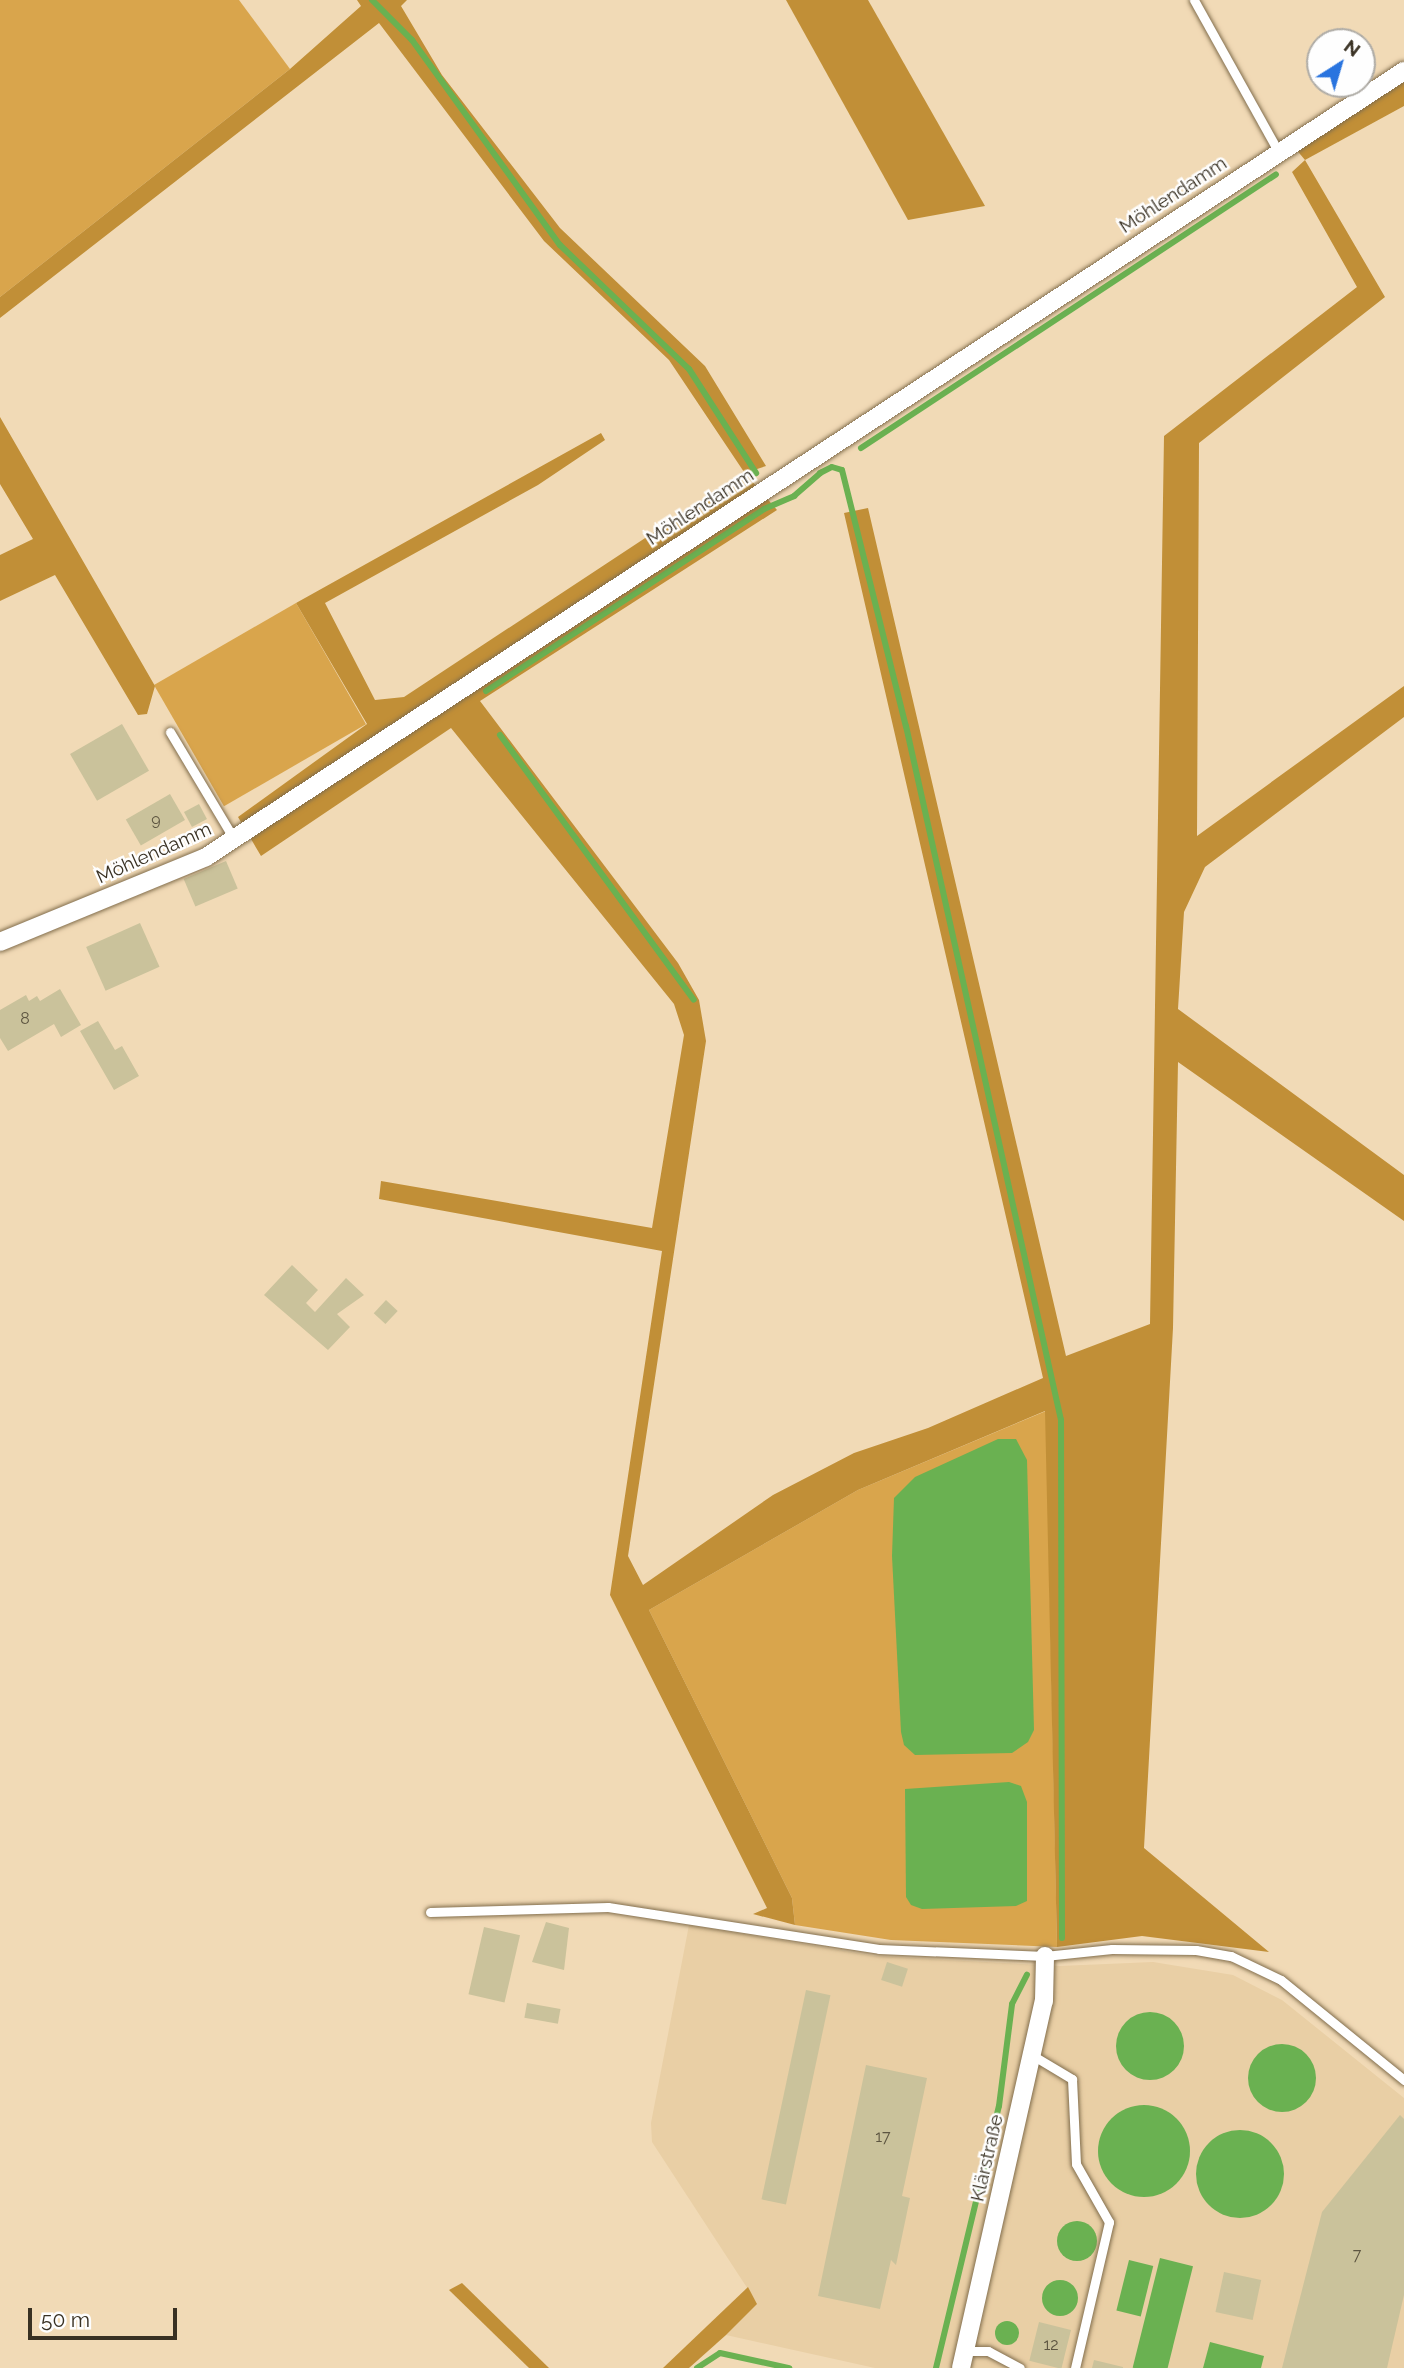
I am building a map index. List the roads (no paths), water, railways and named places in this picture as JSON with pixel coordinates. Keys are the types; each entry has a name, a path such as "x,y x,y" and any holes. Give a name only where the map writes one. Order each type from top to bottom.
{"street":[{"name":"Möhlendamm","path":"0,942 206,857 1278,151 1404,71"},
{"name":"Klärstraße","path":"962,2360 1044,2001 1045,1956"}],"lane":[{"path":"1194,0 1278,151"},
{"path":"170,732 234,839"},
{"path":"430,1912 608,1907 879,1949 1045,1956 1164,1947 1231,1956 1302,1994 1404,2080"},
{"path":"1032,2054 1073,2079 1076,2165 1109,2222 1075,2368"},
{"path":"962,2360 988,2351 1020,2368"}],"waterway":[{"path":"372,0 412,40 560,245 689,369 756,473"},
{"path":"861,448 1276,174"},
{"path":"486,691 764,509 794,496 820,473 832,467 842,470 906,726 1061,1420 1062,1938"},
{"path":"500,735 694,1000"},
{"path":"936,2368 999,2106 1012,2004 1027,1975"},
{"path":"697,2368 720,2353 789,2368"}]}
